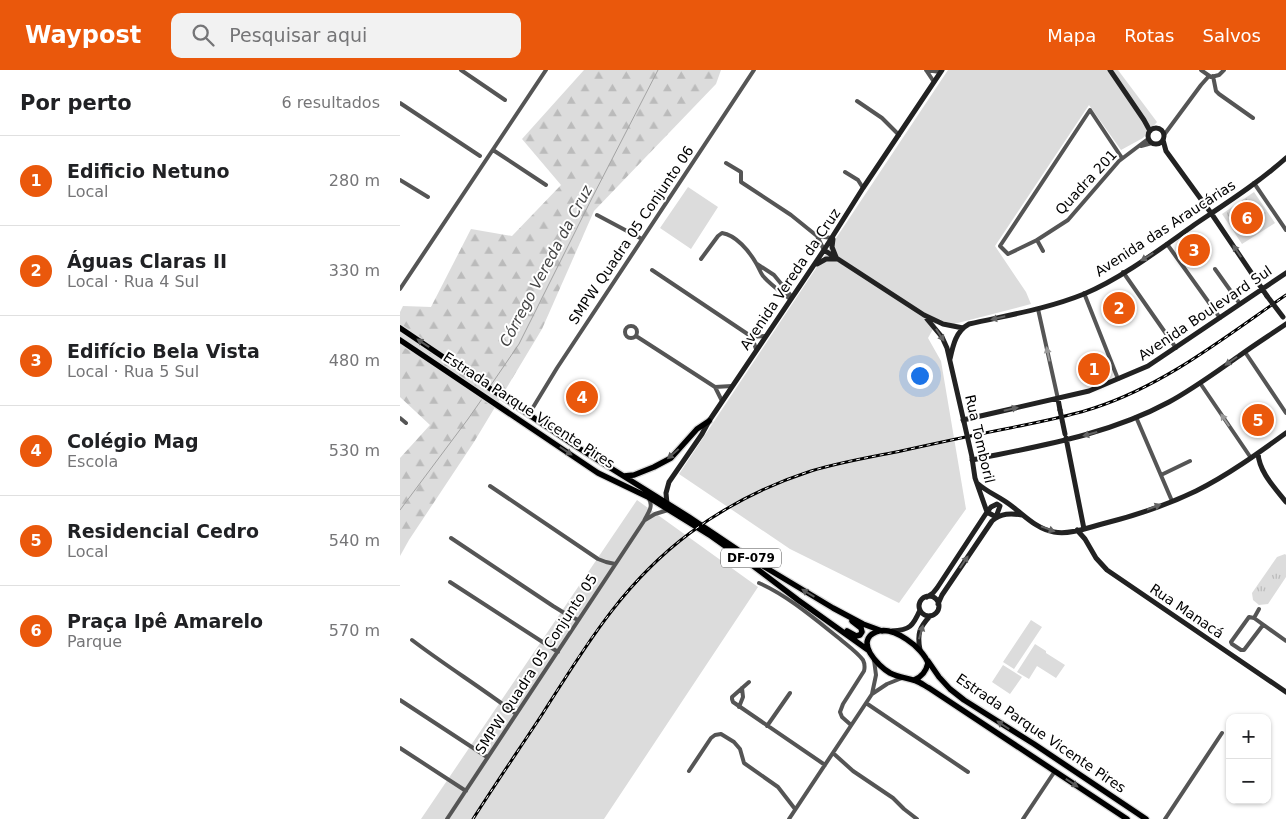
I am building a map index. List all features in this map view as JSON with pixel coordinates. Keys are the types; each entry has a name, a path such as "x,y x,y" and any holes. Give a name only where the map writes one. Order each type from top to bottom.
{"main road":[{"name":"Estrada Parque Vicente Pires","path":"400,328 624,476 752,564 868,650"},
{"name":"Estrada Parque Vicente Pires","path":"400,340 598,472 704,526 753,560 833,608 863,624 882,631"},
{"path":"624,476 634,475 671,458 697,429 708,422"},
{"path":"820,615 829,618 852,635 860,635 862,632 861,628 833,608"},
{"path":"868,650 867,644 871,636 878,631 882,631"},
{"name":"DF-079","path":"882,631 890,632 906,639 920,650 928,661"},
{"name":"DF-079","path":"868,650 874,660 890,673 914,680"},
{"name":"Estrada Parque Vicente Pires","path":"928,661 950,689 964,700 1146,819"},
{"path":"914,680 924,674 928,661"},
{"name":"Estrada Parque Vicente Pires","path":"914,680 1127,819"}],"street":[{"path":"461,70 505,100"},
{"path":"400,289 546,70"},
{"name":"SMPW Quadra 05 Conjunto 06","path":"529,414 562,360 754,70"},
{"path":"926,70 941,71"},
{"path":"926,70 934,82"},
{"path":"1110,70 1144,120 1152,130 1162,135 1166,151"},
{"path":"1153,142 1162,135 1201,85 1211,76 1219,75 1224,70"},
{"name":"Avenida Vereda da Cruz","path":"668,507 666,493 669,482 941,71"},
{"path":"1201,85 1202,71 1211,76 1216,91 1219,94 1253,118"},
{"path":"857,101 882,118 898,135"},
{"path":"400,104 480,156"},
{"name":"Quadra 201","path":"1122,158 1090,110 1000,246 1008,254 1037,240 1068,220 1122,158 1136,148 1153,142"},
{"path":"972,459 1067,440 1103,430 1136,417 1168,402 1200,383 1285,321 1166,151 1153,142 1148,135 1152,130"},
{"path":"493,150 546,185"},
{"name":"Avenida das Araucárias","path":"963,328 969,324 1038,309 1084,293 1123,272 1167,244 1273,170 1286,158"},
{"path":"726,162 741,172 741,182 792,215 817,236 824,250"},
{"path":"845,172 858,180 863,188"},
{"path":"858,180 869,179"},
{"path":"400,180 428,197"},
{"path":"1254,183 1286,230"},
{"path":"597,215 642,239"},
{"path":"838,260 832,244 843,220"},
{"path":"702,259 718,236 724,233 741,244 757,264 774,275 791,298"},
{"path":"817,236 832,238"},
{"path":"1037,240 1043,252"},
{"path":"1167,244 1220,318"},
{"name":"Rua Tomboril","path":"824,250 924,315 943,324 963,328"},
{"path":"809,273 822,260 838,260"},
{"path":"757,264 766,279 791,298"},
{"path":"1215,269 1240,304"},
{"path":"652,270 752,337 756,349"},
{"path":"1123,272 1176,348"},
{"name":"Avenida Boulevard Sul","path":"963,421 1089,391 1148,366 1286,273"},
{"path":"1084,293 1118,379"},
{"path":"1038,309 1087,528 1085,539"},
{"name":"Rua Tomboril","path":"924,315 942,337 950,359 977,483 987,512"},
{"path":"636,336 637,332 634,327 624,328 627,337 633,338 636,336 715,387 722,401"},
{"path":"950,359 956,339 963,328"},
{"path":"752,337 765,336"},
{"path":"1245,352 1286,414"},
{"path":"1200,383 1250,459 1262,468"},
{"path":"715,387 732,386"},
{"path":"1136,417 1172,501"},
{"path":"400,418 406,422"},
{"path":"977,483 988,492 1009,503 1022,515 1040,527 1052,532 1067,533 1134,515 1172,501 1208,484 1250,459 1286,433"},
{"path":"1258,453 1262,468 1286,502"},
{"path":"1161,475 1190,461"},
{"path":"490,486 598,559 615,564"},
{"name":"SMPW Quadra 05 Conjunto 05","path":"446,819 644,521 652,506 648,497"},
{"path":"890,632 901,631 914,624 920,610 920,602 937,588 987,512 995,504 998,504 1000,506 996,517 942,595 937,612 922,624 918,640 920,650"},
{"path":"644,521 668,507"},
{"path":"987,512 996,517 1014,513 1022,515"},
{"name":"Rua Manacá","path":"1077,530 1085,539 1096,558 1107,570 1286,692"},
{"path":"451,538 553,606 578,620"},
{"path":"450,582 558,652"},
{"path":"759,584 769,587 783,596 813,618 863,660 864,671 840,712 842,717 851,725"},
{"path":"927,597 932,597 938,604"},
{"path":"1254,618 1259,609"},
{"path":"920,610 930,616"},
{"path":"1263,625 1244,650 1232,644 1250,617 1254,618 1286,641"},
{"path":"412,640 516,714"},
{"path":"790,819 872,694 876,675 874,660"},
{"path":"872,694 887,684 902,678"},
{"path":"749,682 735,694 732,699 733,702 825,765"},
{"path":"739,707 743,698 742,688"},
{"path":"767,726 790,693"},
{"path":"400,700 487,757"},
{"path":"866,703 968,772"},
{"path":"1165,819 1222,733"},
{"path":"689,771 710,738 718,734 725,735 738,746 744,763 778,787 795,809"},
{"path":"400,748 466,790"},
{"path":"833,753 853,771 893,798 917,819"},
{"path":"1023,819 1055,771"}],"green space":[{"path":"584,70 721,70 716,84 594,211 542,329 474,442 400,556 400,458 430,425 400,397 400,312 403,306 431,307 471,229 512,236 561,185 522,139"},
{"path":"948,70 1118,70 1157,122 1143,138 1121,150 1089,105 995,246 1026,292 1031,304 954,324 938,320 928,338 941,361 966,509 899,603 790,549 679,474"},
{"path":"688,187 718,207 691,249 660,228"},
{"path":"1254,192 1275,223 1242,244 1222,214"},
{"path":"637,500 758,587 604,819 421,819"},
{"path":"1285,554 1286,577 1268,604 1259,605 1253,600 1252,593 1277,557"},
{"path":"1031,620 1042,627 1014,669 1003,662"},
{"path":"1035,644 1065,665 1056,678 1037,666 1029,679 1017,672"},
{"path":"1003,665 1022,677 1010,694 992,682"}],"waterway":[{"name":"Córrego Vereda da Cruz","path":"491,385 519,344 658,70"},
{"name":"Córrego Vereda da Cruz","path":"400,510 482,399"}],"railway":[{"path":"473,819 608,616 645,572 666,552 704,523 733,505 763,490 811,471 845,462 1063,417 1120,398 1145,387 1194,359 1286,295"}],"place":[{"name":"Praça Ipê Amarelo","path":"1247,218"},
{"name":"Edifício Bela Vista","path":"1194,250"},
{"name":"Águas Claras II","path":"1119,308"},
{"name":"Edificio Netuno","path":"1094,369"},
{"name":"Colégio Mag","path":"582,397"},
{"name":"Residencial Cedro","path":"1258,420"}]}
